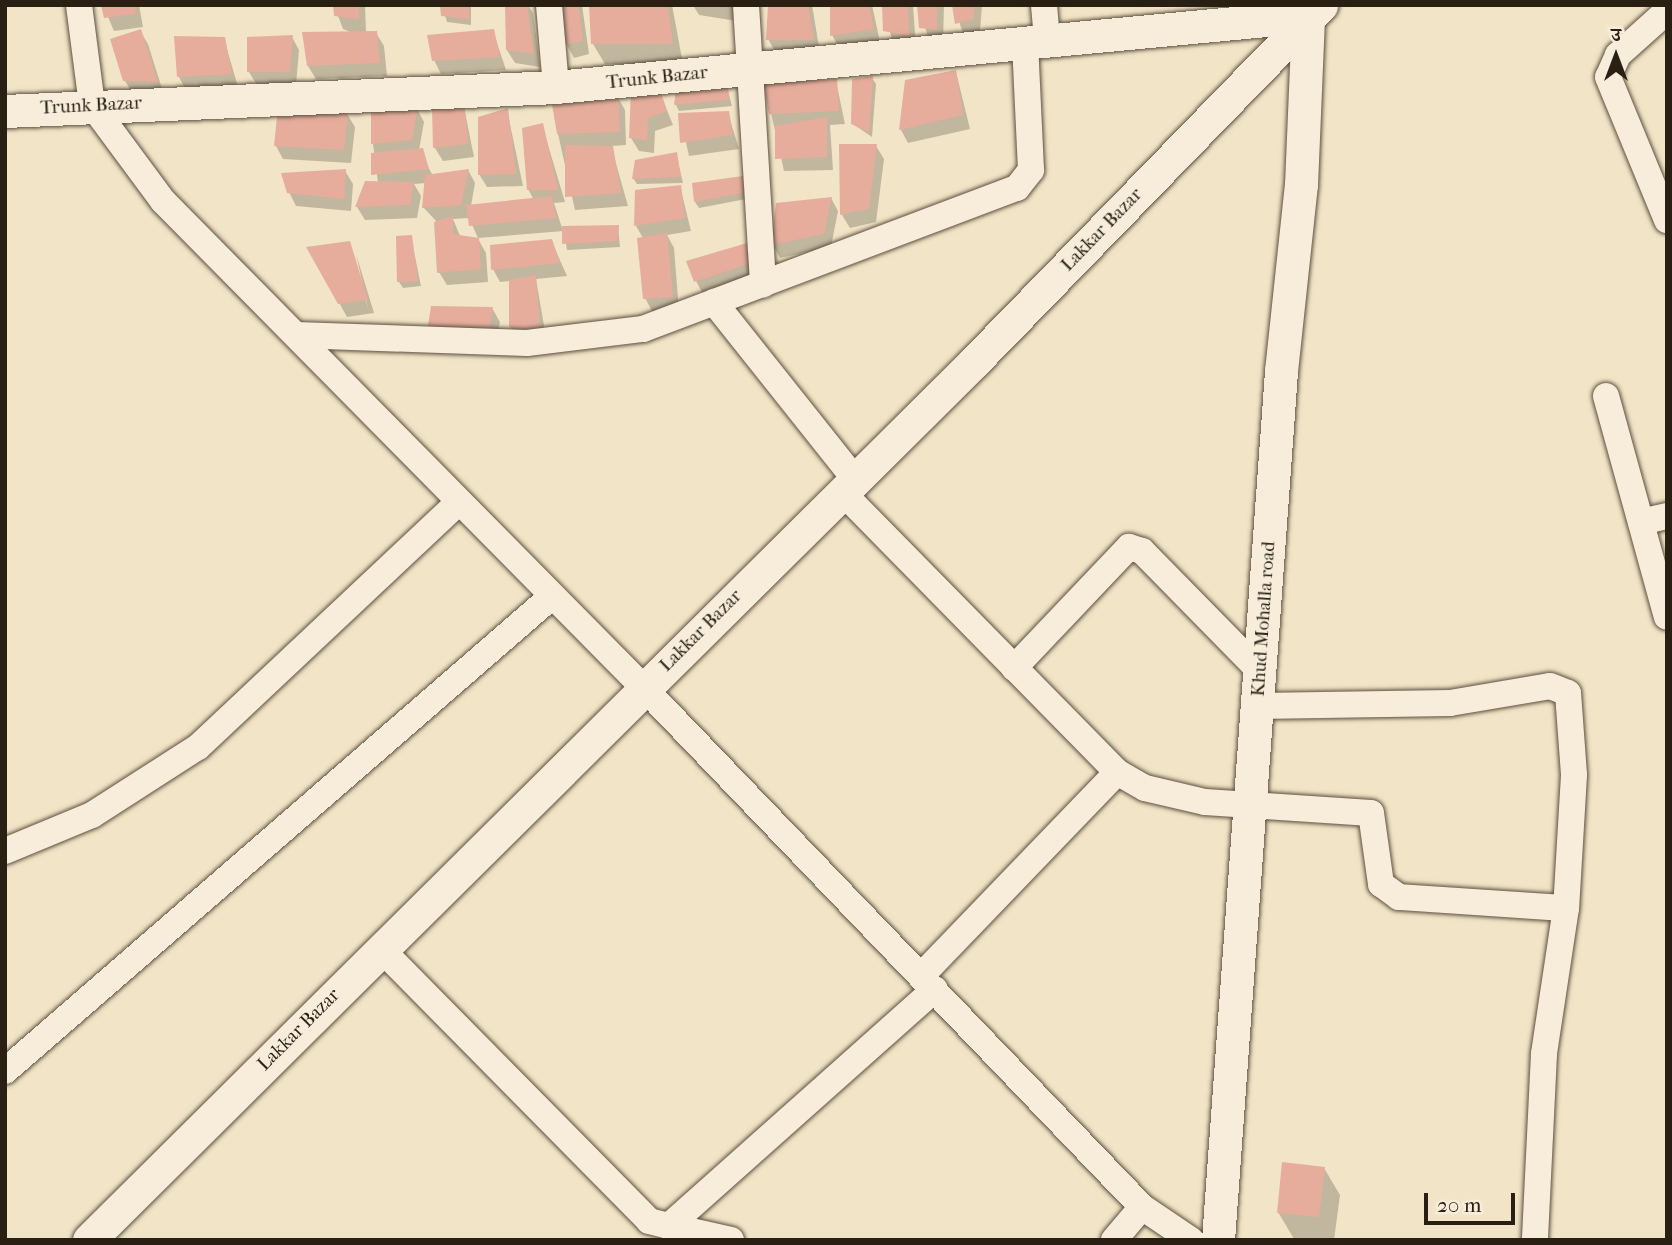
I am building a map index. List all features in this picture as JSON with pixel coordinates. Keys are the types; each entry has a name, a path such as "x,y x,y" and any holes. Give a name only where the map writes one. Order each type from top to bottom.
{"street":[{"path":"79,5 92,105 163,201 551,597 644,688 1142,1207 1191,1240"},
{"path":"549,5 556,88"},
{"path":"746,5 763,284"},
{"path":"296,335 551,342 643,329 1017,188 1031,170 1036,44 1044,5"},
{"path":"1667,10 1618,55 1608,77 1667,220"},
{"name":"Trunk Bazar","path":"5,111 92,105 556,88 750,68 1036,44 1314,11"},
{"name":"Lakkar Bazar","path":"89,1240 848,485 1314,11"},
{"name":"Khud Mohalla road","path":"1218,1240 1248,804 1314,11"},
{"path":"714,302 848,485 1014,668 1116,772 1163,794 1248,804 1371,813 1381,884 1399,897 1566,908"},
{"path":"1606,396 1667,617"},
{"path":"5,851 92,816 198,747 459,502"},
{"path":"1641,522 1667,516"},
{"path":"1014,668 1129,547 1142,551 1261,672"},
{"path":"5,1071 551,597"},
{"path":"1258,706 1450,703 1550,686 1564,690 1570,699 1574,775 1566,908 1544,1054 1535,1240"},
{"path":"654,1229 928,982 1116,772"},
{"path":"381,948 654,1229 731,1240"},
{"path":"1114,1240 1142,1207"}],"building":[{"path":"101,5 135,5 136,14 104,18"},
{"path":"333,5 359,5 359,19 334,16"},
{"path":"440,5 469,5 469,19 441,16"},
{"path":"505,5 527,5 534,54 506,50"},
{"path":"560,5 578,5 583,41 565,45"},
{"path":"589,5 668,5 673,44 591,44"},
{"path":"768,5 808,5 814,40 766,40"},
{"path":"830,5 869,5 874,29 830,36"},
{"path":"882,5 908,5 909,36 883,31"},
{"path":"917,5 937,5 937,30 919,28"},
{"path":"952,5 974,5 974,19 955,24"},
{"path":"141,29 158,82 123,81 110,39"},
{"path":"494,29 500,57 432,61 427,35"},
{"path":"377,31 380,63 307,66 302,32"},
{"path":"293,35 290,72 247,72 247,37"},
{"path":"174,36 225,37 232,74 177,77"},
{"path":"956,70 963,115 899,130 905,80"},
{"path":"873,76 869,132 851,124 852,79"},
{"path":"837,79 839,111 769,114 763,83"},
{"path":"728,85 729,100 674,105 676,90"},
{"path":"659,86 667,111 648,118 647,140 629,138 631,90"},
{"path":"618,94 620,132 557,134 551,99"},
{"path":"464,100 468,144 433,148 432,108"},
{"path":"371,106 418,107 412,140 371,144"},
{"path":"278,107 348,112 344,150 274,146"},
{"path":"508,108 516,174 478,175 478,117"},
{"path":"729,111 733,135 680,143 678,113"},
{"path":"827,117 827,157 775,159 775,126"},
{"path":"543,123 558,190 527,190 522,128"},
{"path":"839,144 877,144 869,209 840,215"},
{"path":"565,145 613,146 621,193 565,197"},
{"path":"423,148 429,169 371,175 371,153"},
{"path":"677,152 681,177 632,179 635,160"},
{"path":"346,169 344,199 287,193 281,173"},
{"path":"469,169 461,205 422,208 425,175"},
{"path":"743,176 743,193 694,202 692,183"},
{"path":"365,181 414,182 410,205 355,207"},
{"path":"681,185 685,218 634,226 635,190"},
{"path":"552,196 556,218 469,226 466,205"},
{"path":"832,197 824,234 771,245 776,203"},
{"path":"453,216 453,234 479,238 481,269 437,273 434,222"},
{"path":"619,225 618,241 562,244 562,226"},
{"path":"667,233 673,297 643,299 637,238"},
{"path":"412,235 418,281 397,282 396,236"},
{"path":"552,239 560,263 491,270 490,245"},
{"path":"350,241 368,300 338,304 306,247"},
{"path":"747,243 748,264 694,282 686,261"},
{"path":"536,275 540,330 509,327 509,280"},
{"path":"431,306 493,307 489,329 428,326"},
{"path":"1282,1162 1325,1167 1319,1217 1277,1213"}]}
